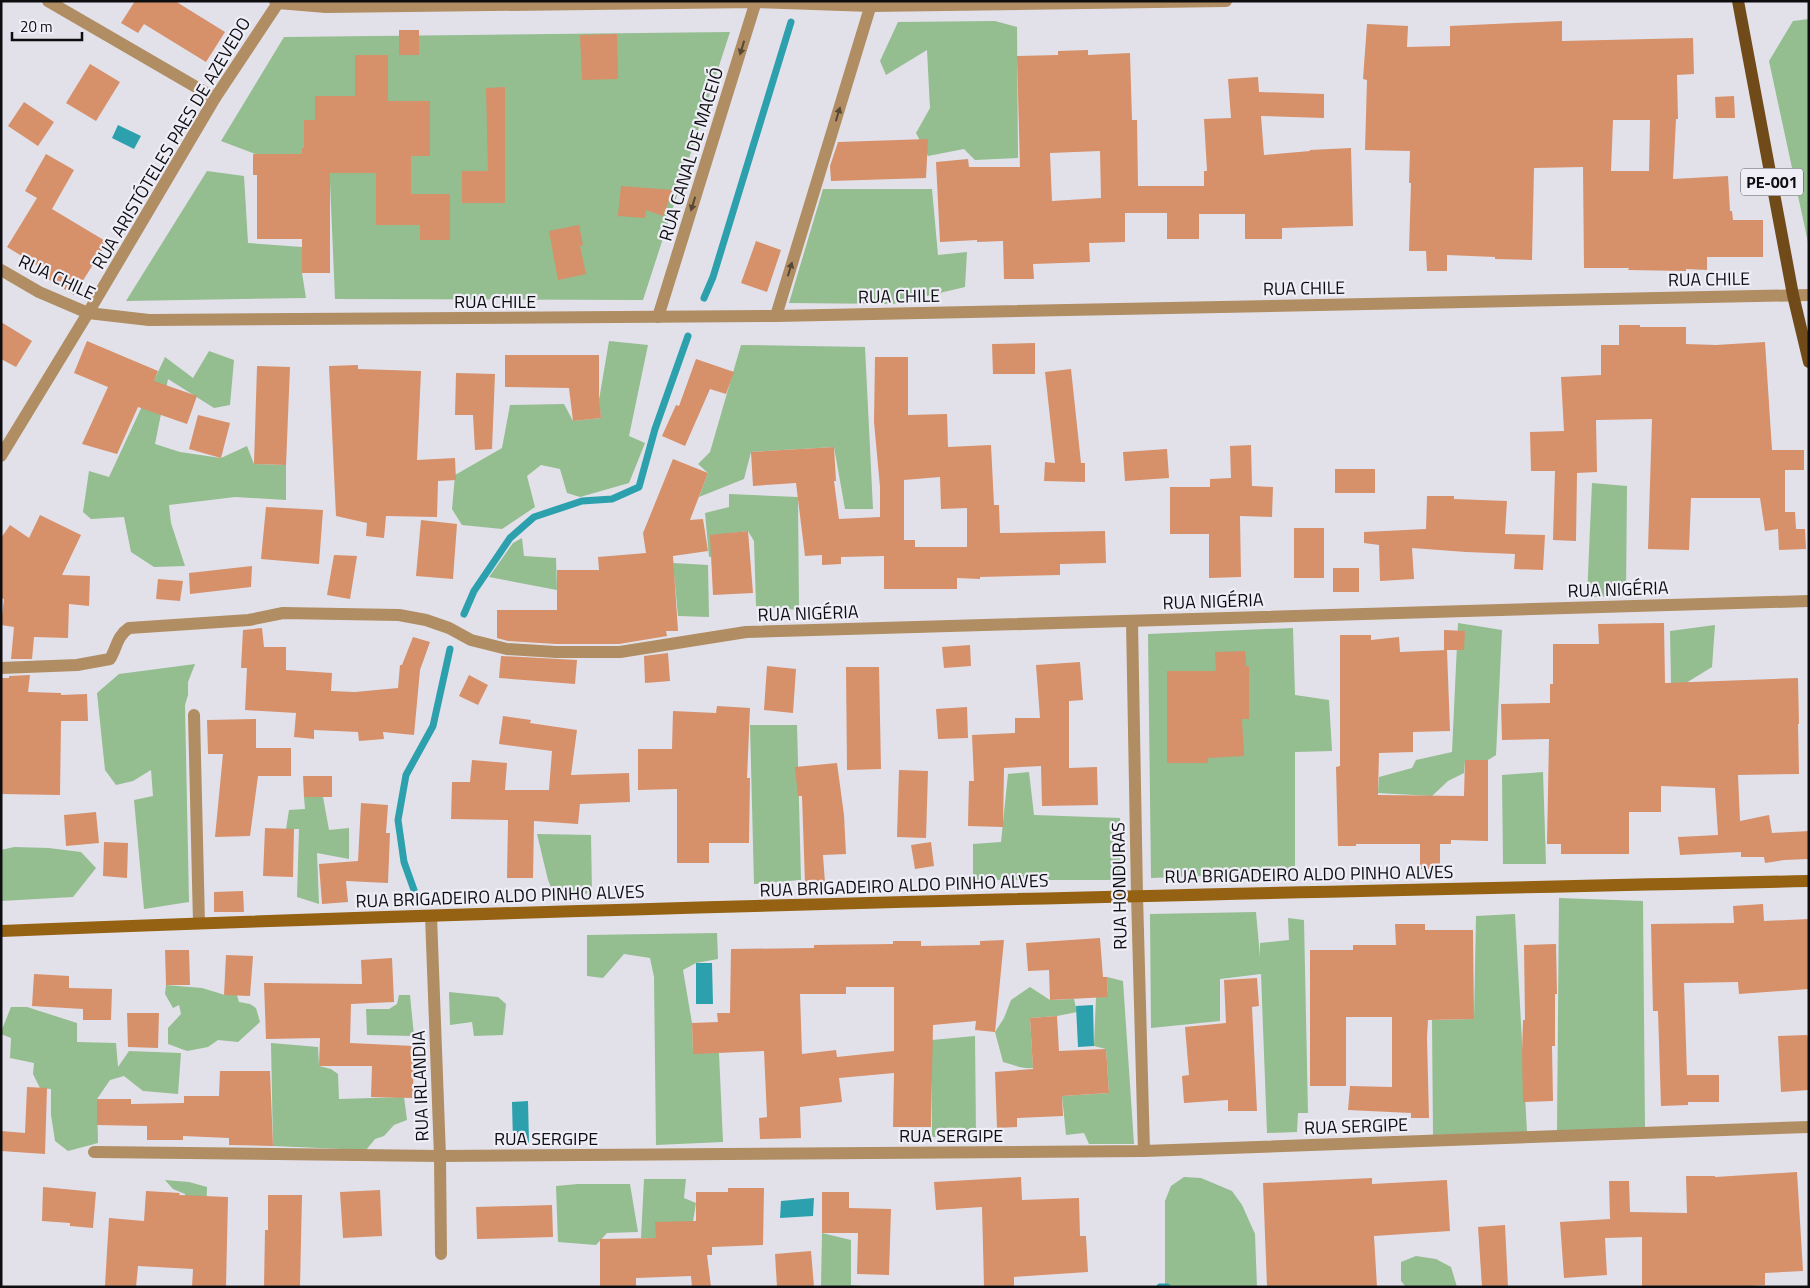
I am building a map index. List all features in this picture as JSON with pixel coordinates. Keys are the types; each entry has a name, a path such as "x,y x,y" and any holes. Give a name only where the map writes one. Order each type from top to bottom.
{"main road":[{"name":"PE-001","path":"1738,1 1793,295 1809,362"}],"street":[{"path":"48,1 215,98"},
{"path":"276,2 326,7 756,2 872,4 1226,1"},
{"name":"RUA ARISTÓTELES PAES DE AZEVEDO","path":"1,456 215,98 276,2"},
{"name":"RUA CANAL DE MACEIÓ","path":"658,317 756,2"},
{"path":"776,316 872,4"},
{"name":"RUA CHILE","path":"1,270 39,292 88,313 149,320 776,316 1809,294"},
{"name":"RUA NIGÉRIA","path":"1,668 77,665 110,659 118,638 129,628 248,620 283,613 399,615 426,620 449,628 471,640 506,649 556,652 620,652 746,632 1809,601"},
{"name":"RUA HONDURAS","path":"1132,621 1144,1152"},
{"path":"194,715 199,923"},
{"name":"RUA BRIGADEIRO ALDO PINHO ALVES","path":"1,931 199,923 1137,895 1809,881"},
{"name":"RUA IRLANDIA","path":"431,916 440,1156 441,1254"},
{"name":"RUA SERGIPE","path":"94,1152 440,1156 1144,1152 1809,1127"}],"green space":[{"path":"1809,19 1809,247 1769,61 1793,21"},
{"path":"995,21 1017,27 1018,158 975,160 964,149 928,156 916,133 930,108 927,50 886,75 880,61 898,22"},
{"path":"730,32 643,300 335,299 330,182 221,141 284,37"},
{"path":"207,171 244,176 248,243 302,247 302,273 306,298 126,301"},
{"path":"823,189 932,189 938,255 967,252 965,287 893,304 789,303"},
{"path":"609,341 648,345 629,436 645,443 629,483 580,497 567,493 560,469 541,465 527,476 535,507 502,529 462,525 452,509 455,475 502,448 510,405 564,404 573,421 601,418 599,400"},
{"path":"741,345 865,347 873,509 845,509 834,447 751,452 744,479 699,497 708,473 698,464 710,452"},
{"path":"209,351 234,360 230,405 214,408 168,379 155,444 180,452 221,458 247,446 254,464 286,465 286,500 235,497 169,505 171,523 185,566 154,567 131,552 124,517 91,519 83,512 89,471 109,477 165,357 193,378"},
{"path":"1592,483 1627,486 1626,596 1587,597"},
{"path":"729,494 798,497 799,610 756,606 754,541 748,531 731,533 722,555 709,557 705,513 729,507"},
{"path":"522,538 524,556 556,558 557,590 489,577 513,543"},
{"path":"673,563 708,565 709,617 678,616"},
{"path":"1458,623 1502,630 1496,755 1488,760 1465,760 1464,773 1448,781 1432,796 1378,793 1379,777 1412,768 1416,760 1452,752"},
{"path":"1715,625 1712,667 1686,683 1671,683 1670,631"},
{"path":"1293,628 1295,695 1329,700 1332,751 1295,752 1295,872 1151,878 1148,634"},
{"path":"195,664 188,682 188,695 185,705 189,902 144,909 134,800 153,796 151,770 133,781 116,785 105,770 97,693 119,674"},
{"path":"750,725 797,725 801,880 754,884"},
{"path":"1029,772 1034,815 1120,818 1120,880 973,880 973,844 1001,842 1008,774"},
{"path":"1543,772 1546,864 1503,864 1502,775"},
{"path":"304,797 323,797 329,830 349,828 349,859 317,853 319,904 297,897 299,829 286,829 289,810 305,809"},
{"path":"537,834 591,835 592,893 555,897 548,880"},
{"path":"14,847 49,848 81,852 96,868 73,897 1,901 1,850"},
{"path":"1559,898 1643,901 1645,1128 1557,1132"},
{"path":"1256,912 1260,957 1260,943 1289,940 1288,918 1304,920 1308,1113 1298,1113 1297,1132 1267,1133 1261,974 1220,979 1220,1021 1151,1028 1150,914"},
{"path":"1515,914 1527,1132 1433,1135 1432,1020 1474,1019 1476,916"},
{"path":"717,933 718,959 696,963 683,970 692,1023 693,1053 719,1053 723,1142 656,1145 654,977 650,958 624,954 603,978 587,976 587,935"},
{"path":"1107,977 1123,981 1134,1144 1089,1144 1084,1133 1066,1135 1062,1096 1109,1093 1106,1049 1094,1046 1096,997 1108,997"},
{"path":"166,985 202,988 225,995 237,995 239,1002 250,1004 256,1008 260,1022 238,1042 218,1040 208,1047 187,1051 168,1044 168,1028 181,1014 179,1005 173,1008 165,994"},
{"path":"1030,987 1050,1000 1074,999 1077,1012 1030,1018 1033,1068 1003,1062 995,1032 1004,1018 1011,1000"},
{"path":"449,992 498,997 506,1004 503,1035 474,1036 472,1022 450,1025"},
{"path":"399,995 410,995 414,1036 367,1035 366,1009 389,1009 397,1004"},
{"path":"11,1007 27,1007 77,1023 77,1042 116,1043 118,1067 129,1051 181,1053 178,1094 143,1091 124,1076 110,1080 97,1099 98,1143 68,1151 55,1141 51,1115 51,1089 40,1088 33,1074 34,1063 10,1058 11,1038 1,1034 1,1032"},
{"path":"975,1036 976,1136 932,1137 932,1040"},
{"path":"271,1043 318,1047 319,1066 331,1069 338,1074 339,1099 404,1097 407,1120 394,1125 384,1136 375,1139 366,1150 273,1146"},
{"path":"1184,1177 1201,1178 1232,1191 1242,1205 1255,1234 1257,1287 1165,1287 1165,1201 1171,1186"},
{"path":"644,1179 686,1179 684,1198 696,1203 692,1228 656,1222 656,1238 641,1238"},
{"path":"165,1180 189,1182 207,1187 206,1224 187,1203 185,1194 173,1189"},
{"path":"630,1184 638,1232 607,1233 596,1245 558,1242 556,1186"},
{"path":"822,1233 851,1240 851,1285 876,1287 821,1287"},
{"path":"1416,1256 1436,1259 1451,1267 1457,1287 1406,1287 1401,1281 1401,1262"}],"water":[{"path":"118,125 141,136 134,149 112,138"},
{"path":"696,963 712,963 713,1004 696,1004"},
{"path":"1093,1005 1094,1046 1078,1047 1076,1006"},
{"path":"528,1101 529,1143 513,1143 512,1102"},
{"path":"814,1198 813,1216 780,1218 781,1201"}],"building":[{"path":"135,1 175,1 225,32 206,62 144,24 138,33 121,23"},
{"path":"1562,21 1562,41 1693,38 1694,74 1677,75 1678,119 1676,119 1673,179 1728,176 1730,211 1732,211 1733,220 1763,220 1763,257 1707,257 1707,270 1584,268 1583,167 1534,168 1532,260 1447,255 1447,271 1427,271 1426,251 1409,251 1410,151 1365,150 1367,80 1363,79 1367,24 1408,26 1407,47 1450,46 1450,26","holes":["1613,120 1650,120 1649,171 1611,171"]},
{"path":"399,30 419,30 419,55 399,55"},
{"path":"617,34 618,79 582,80 580,35"},
{"path":"1088,50 1088,55 1130,53 1132,120 1137,120 1138,186 1204,186 1204,171 1207,171 1204,119 1231,118 1228,79 1258,77 1259,92 1324,94 1324,118 1261,116 1264,155 1351,148 1353,226 1282,228 1282,239 1245,239 1245,214 1199,214 1199,239 1167,239 1167,213 1125,213 1125,242 1089,243 1090,262 1033,264 1034,279 1004,279 1003,241 940,242 936,162 968,159 969,167 1020,167 1017,56 1058,55 1058,51","holes":["1100,151 1101,198 1052,201 1050,153"]},
{"path":"355,55 388,55 388,101 430,101 430,156 411,156 411,194 450,194 450,240 420,240 420,225 376,225 376,173 330,173 330,273 302,273 302,239 257,239 257,175 253,175 253,154 302,154 302,148 304,148 304,120 315,120 315,96 355,96"},
{"path":"90,64 120,82 96,121 66,103"},
{"path":"505,87 505,203 462,203 462,171 488,171 486,88"},
{"path":"1734,96 1735,118 1716,118 1715,97"},
{"path":"24,102 54,122 38,146 8,126"},
{"path":"928,139 926,178 831,181 830,166 838,142"},
{"path":"46,154 74,170 52,209 107,242 74,295 35,271 38,266 7,247 37,198 25,191"},
{"path":"621,186 673,190 663,216 646,210 645,218 618,216"},
{"path":"579,225 583,245 580,246 586,274 558,280 549,231"},
{"path":"756,241 781,250 767,292 741,283"},
{"path":"1,322 32,341 16,367 1,359"},
{"path":"1619,325 1686,327 1686,344 1716,345 1765,342 1772,450 1804,450 1804,470 1785,470 1785,512 1795,512 1796,529 1805,529 1806,549 1779,550 1778,529 1765,531 1760,498 1691,498 1689,550 1648,549 1652,419 1596,420 1597,472 1577,473 1576,541 1553,540 1555,471 1531,471 1530,432 1564,431 1561,377 1601,375 1601,345 1619,345"},
{"path":"87,341 158,371 154,381 197,396 187,424 138,407 117,454 82,444 108,387 74,373"},
{"path":"1035,343 1035,374 993,374 992,344"},
{"path":"505,355 599,355 601,418 573,421 569,388 505,387"},
{"path":"875,357 908,357 908,415 947,414 948,447 991,445 994,505 999,505 1000,533 1105,531 1106,563 1060,564 1060,575 980,577 980,579 957,578 957,589 884,589 884,556 841,557 841,564 822,565 822,555 805,556 796,483 753,486 751,452 834,447 836,481 834,481 839,519 880,517 880,487 874,422","holes":["940,477 941,509 967,508 967,547 915,547 915,540 904,540 904,480"]},
{"path":"696,359 734,372 726,394 710,389 685,446 662,436 676,405 679,406"},
{"path":"358,365 358,369 421,371 417,460 455,458 456,480 438,481 437,517 386,516 384,538 366,536 367,523 336,516 329,366"},
{"path":"257,366 290,367 286,465 254,464"},
{"path":"1071,369 1081,463 1085,463 1085,482 1044,481 1045,462 1055,463 1045,372"},
{"path":"456,373 495,374 492,449 475,450 473,415 455,415"},
{"path":"198,415 230,423 221,458 189,449"},
{"path":"1251,445 1252,486 1273,487 1272,517 1240,516 1241,577 1209,578 1209,534 1170,534 1170,487 1210,487 1210,479 1231,478 1230,446"},
{"path":"1167,449 1169,478 1125,481 1123,452"},
{"path":"673,459 708,473 690,520 703,519 708,551 673,556 678,631 666,631 667,636 619,644 556,644 508,641 497,638 497,610 557,610 557,570 599,570 598,557 646,553 643,533"},
{"path":"1335,469 1375,469 1375,493 1335,493"},
{"path":"1427,496 1454,496 1454,499 1507,501 1505,534 1545,535 1543,570 1514,569 1515,554 1412,548 1414,579 1380,581 1379,545 1364,543 1364,532 1426,529"},
{"path":"266,507 323,510 319,564 261,559"},
{"path":"40,515 81,535 62,575 90,576 89,606 69,604 68,638 34,637 32,659 11,659 14,627 1,625 4,599 1,598 1,538 10,525 29,538"},
{"path":"421,520 457,524 453,579 416,576"},
{"path":"1294,528 1324,528 1324,578 1294,578"},
{"path":"748,531 753,593 713,595 710,535"},
{"path":"334,555 357,556 350,599 327,595"},
{"path":"252,566 251,587 190,594 189,573"},
{"path":"1333,568 1359,568 1359,592 1333,592"},
{"path":"158,579 183,581 180,601 156,599"},
{"path":"1664,623 1665,683 1798,678 1799,774 1738,775 1740,821 1769,815 1772,833 1809,831 1809,859 1765,863 1764,857 1741,857 1741,852 1680,855 1678,837 1718,835 1715,788 1661,786 1661,812 1629,812 1629,854 1561,854 1561,844 1547,844 1549,739 1502,740 1501,704 1550,703 1550,684 1553,684 1553,644 1599,644 1598,624"},
{"path":"262,628 264,647 286,647 286,670 332,673 331,691 355,692 398,688 400,665 402,665 413,637 430,642 420,670 414,735 383,732 384,739 359,741 358,732 314,730 314,739 294,737 296,713 245,710 247,668 241,668 243,630"},
{"path":"1444,630 1465,631 1464,650 1444,650"},
{"path":"1340,635 1371,635 1371,640 1399,637 1400,652 1447,650 1450,731 1413,732 1413,752 1379,753 1378,795 1464,796 1465,760 1488,760 1488,841 1451,840 1451,844 1440,844 1440,869 1420,869 1420,844 1356,844 1356,846 1338,846 1336,767 1340,766"},
{"path":"970,645 971,666 944,668 942,647"},
{"path":"1245,651 1246,666 1249,666 1249,719 1242,719 1244,756 1208,758 1208,763 1167,763 1167,671 1216,671 1215,652"},
{"path":"668,653 670,681 645,683 644,656"},
{"path":"501,656 577,660 575,684 499,678"},
{"path":"1080,662 1083,700 1069,701 1069,768 1097,767 1098,805 1042,806 1041,766 1004,768 1003,827 968,826 969,781 974,781 972,735 1015,733 1015,718 1040,718 1036,665"},
{"path":"767,666 796,669 793,713 764,710"},
{"path":"846,667 879,667 881,769 847,770"},
{"path":"30,675 28,692 61,693 61,695 87,694 88,721 61,721 60,795 1,794 1,678"},
{"path":"469,675 488,685 478,705 459,696"},
{"path":"717,706 750,708 747,778 750,778 749,843 709,843 709,863 677,863 677,789 638,790 638,749 672,749 673,711 716,713"},
{"path":"967,707 968,738 938,739 936,709"},
{"path":"503,716 531,720 530,723 577,730 571,775 629,773 630,802 580,804 578,824 534,821 533,878 507,878 508,820 451,819 452,782 470,782 472,760 507,763 505,790 549,790 552,751 499,744"},
{"path":"256,719 256,748 291,748 291,776 258,776 250,836 215,837 223,754 208,754 207,720"},
{"path":"837,763 844,815 846,854 823,855 825,883 805,883 802,796 798,796 795,767"},
{"path":"899,770 928,771 926,838 897,837"},
{"path":"303,776 332,776 332,797 304,797"},
{"path":"361,803 388,805 386,833 390,833 388,883 346,881 348,902 322,904 319,864 358,861"},
{"path":"96,812 99,843 66,846 64,815"},
{"path":"265,828 294,829 293,877 263,876"},
{"path":"104,842 128,843 127,878 103,876"},
{"path":"931,842 934,866 915,869 911,845"},
{"path":"243,891 244,912 214,912 214,892"},
{"path":"1763,904 1764,921 1809,919 1809,989 1739,994 1738,982 1684,983 1687,1075 1719,1075 1719,1102 1688,1102 1688,1105 1661,1106 1658,1011 1653,1011 1651,924 1734,923 1733,906"},
{"path":"1395,924 1425,924 1425,930 1473,930 1474,1019 1428,1020 1429,1118 1411,1118 1411,1113 1348,1110 1350,1086 1392,1087 1392,1017 1346,1017 1346,1086 1310,1086 1310,950 1353,950 1353,945 1396,945"},
{"path":"1100,938 1103,977 1107,977 1108,997 1050,1000 1049,970 1028,971 1026,943"},
{"path":"1004,940 995,1032 975,1030 976,1021 933,1025 931,1127 893,1127 894,1073 839,1078 842,1102 800,1107 801,1138 760,1139 759,1118 767,1117 764,1051 693,1054 692,1023 718,1022 717,1013 730,1013 731,949 814,948 814,945 893,944 893,941 921,941 921,946 980,945 980,941","holes":["846,987 894,987 894,1051 837,1057 836,1050 802,1054 800,994 846,994"]},
{"path":"1556,944 1555,1046 1552,1046 1553,1101 1523,1102 1524,945"},
{"path":"165,950 189,950 190,985 166,985"},
{"path":"226,955 253,956 250,996 224,995"},
{"path":"392,958 394,1002 351,1004 350,1043 414,1046 413,1098 371,1097 372,1066 319,1066 320,1038 266,1039 264,983 362,984 361,960"},
{"path":"34,974 69,976 69,988 112,989 111,1020 83,1020 83,1009 32,1006"},
{"path":"1257,978 1259,1006 1252,1007 1257,1111 1228,1111 1228,1100 1184,1103 1182,1076 1189,1075 1185,1027 1226,1023 1224,980"},
{"path":"127,1013 159,1013 158,1048 128,1047"},
{"path":"1057,1016 1059,1051 1106,1049 1109,1093 1062,1096 1063,1116 1017,1118 1017,1127 997,1128 995,1072 1033,1069 1030,1018"},
{"path":"1807,1035 1809,1041 1809,1090 1781,1092 1778,1036"},
{"path":"220,1071 270,1071 273,1146 229,1145 229,1138 183,1136 183,1140 147,1140 147,1126 97,1125 97,1099 131,1099 131,1104 184,1103 184,1096 219,1096"},
{"path":"27,1087 47,1088 45,1154 1,1151 1,1131 25,1133"},
{"path":"1797,1172 1803,1271 1765,1273 1765,1285 1737,1287 1642,1287 1642,1237 1605,1238 1607,1275 1564,1278 1560,1222 1610,1219 1609,1181 1629,1181 1630,1212 1687,1213 1686,1176 1715,1177"},
{"path":"1021,1177 1022,1200 1079,1198 1080,1236 1086,1236 1088,1272 1014,1277 1014,1287 984,1287 982,1207 936,1210 934,1182"},
{"path":"1372,1178 1372,1184 1447,1180 1450,1231 1374,1236 1377,1287 1267,1287 1263,1183"},
{"path":"43,1187 96,1192 93,1228 70,1226 70,1223 42,1221"},
{"path":"728,1188 764,1188 763,1245 712,1247 712,1255 707,1255 711,1287 692,1287 691,1276 636,1278 636,1287 600,1287 600,1239 656,1238 655,1222 696,1221 696,1192 728,1192"},
{"path":"380,1190 382,1236 343,1238 340,1192"},
{"path":"146,1191 180,1193 179,1195 228,1197 226,1287 192,1287 193,1269 138,1266 136,1287 105,1286 109,1218 144,1221"},
{"path":"822,1192 849,1192 849,1208 891,1209 889,1275 857,1274 858,1233 822,1233"},
{"path":"268,1195 302,1195 300,1287 264,1287 265,1230 268,1230"},
{"path":"552,1205 553,1237 477,1239 476,1207"},
{"path":"1505,1225 1508,1287 1482,1287 1478,1227"},
{"path":"811,1251 814,1287 777,1287 775,1254"}],"waterway":[{"path":"704,298 713,277 791,22"},
{"path":"464,614 474,591 510,538 534,517 582,501 612,499 639,487 655,429 688,336"},
{"path":"414,890 404,862 398,820 406,775 433,726 450,649"},
{"path":"1160,1287 1167,1287"}]}
